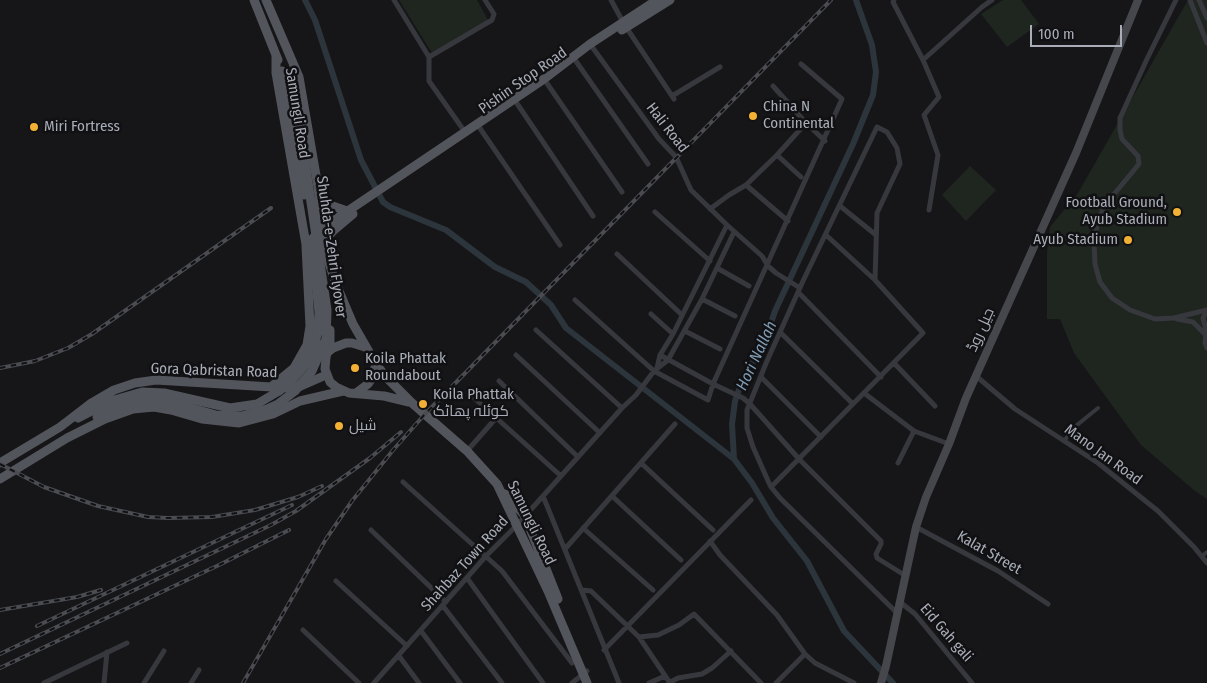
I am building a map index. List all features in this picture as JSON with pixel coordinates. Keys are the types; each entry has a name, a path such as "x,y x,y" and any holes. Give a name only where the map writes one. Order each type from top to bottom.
{"main road":[{"name":"Samungli Road","path":"254,0 276,54 276,73 306,246 329,323 330,342 325,363 326,375"},
{"name":"Samungli Road","path":"266,0 299,77 318,191 323,242 336,284 353,324 365,347 385,376 412,403 467,450 497,484 585,672 592,683"},
{"name":"جیل روڈ","path":"881,682 916,527 926,497 976,376 1076,153 1138,0"},
{"name":"Pishin Stop Road","path":"390,185 545,81 591,46 663,1"},
{"name":"Shuhda-e-Zehri Flyover","path":"67,438 94,414 121,397 147,391 179,395 222,407 248,406 268,399 293,379 305,365 314,348 319,312 311,233 282,71 276,54"},
{"name":"Shuhda-e-Zehri Flyover","path":"60,427 126,403 152,399 216,415 242,416 267,410 278,404 295,391 312,372 326,339 327,310 291,61"},
{"name":"Pishin Stop Road","path":"390,185 465,132 478,126"},
{"path":"271,387 282,380 294,368 307,345 310,326 306,246 321,229 376,192 390,185"},
{"path":"323,242 347,219 390,185"},
{"path":"318,191 330,205 347,211"},
{"path":"328,352 346,343 365,347"},
{"path":"356,393 368,384 375,371 376,364"},
{"path":"326,375 330,382 343,391"},
{"name":"Gora Qabristan Road","path":"0,463 60,427 90,404 114,390 135,382 156,380 288,388 302,386 326,375"},
{"path":"0,479 67,438 105,419 133,408 154,407 202,419 239,423 273,414 300,401 343,391 412,403"},
{"path":"497,484 525,516 585,672"},
{"name":"Samungli Road","path":"585,672 587,683"}],"street":[{"path":"394,0 429,57 429,81 465,132"},
{"path":"429,57 492,20 494,14 485,0"},
{"path":"611,0 625,25 673,97 720,67"},
{"path":"894,0 893,2 923,60 939,97 924,115 938,155 929,210"},
{"path":"923,60 992,0"},
{"path":"1176,0 1120,118 1122,139 1138,156 1138,164 1105,205 1098,221 1094,242 1094,264 1100,282 1112,298 1130,310 1155,319 1174,318 1207,310"},
{"path":"1190,0 1207,43"},
{"path":"1200,0 1207,18"},
{"name":"Hali Road","path":"591,46 659,139 676,157 692,190 734,232 762,256 768,266 797,288 881,377"},
{"path":"575,59 648,164"},
{"path":"575,300 656,369 708,400 713,384 825,141 842,99 801,64"},
{"path":"545,81 622,192"},
{"path":"773,86 825,141"},
{"path":"515,101 593,216"},
{"path":"710,209 746,185 806,123"},
{"path":"478,126 560,245"},
{"path":"875,280 877,213 900,164 897,148 887,132 877,126 826,235 797,288 747,410 747,428 753,447 780,498 898,613"},
{"path":"777,155 802,177"},
{"path":"746,185 788,221"},
{"path":"840,206 876,235"},
{"path":"655,212 710,262"},
{"path":"656,369 660,355 673,334 727,225"},
{"path":"656,369 668,360 685,331 734,232"},
{"path":"772,486 923,334 875,280 826,235"},
{"path":"617,254 682,315"},
{"path":"717,268 749,286"},
{"path":"702,300 734,316"},
{"path":"1207,310 1203,318 1207,334 1204,343 1207,348"},
{"path":"651,314 673,334"},
{"path":"1174,318 1193,322 1207,334"},
{"path":"536,330 622,408"},
{"path":"685,331 720,349"},
{"path":"780,332 853,404"},
{"path":"516,355 600,433"},
{"path":"660,355 750,404 799,459 881,541 876,554 877,558 906,576"},
{"path":"894,363 935,406"},
{"name":"Shahbaz Town Road","path":"375,683 486,556 517,525 622,408 636,395 656,369"},
{"name":"Mano Jan Road","path":"976,376 1015,409 1098,463 1158,511 1207,563"},
{"path":"761,377 821,437"},
{"path":"499,381 578,457"},
{"path":"864,393 914,431 949,444"},
{"path":"473,397 561,476"},
{"path":"1064,441 1077,425 1098,408"},
{"path":"467,450 496,418"},
{"path":"565,549 675,424"},
{"path":"898,463 914,431"},
{"path":"640,463 713,530"},
{"path":"403,482 502,571 572,663"},
{"path":"543,496 619,683"},
{"path":"612,496 681,560"},
{"path":"604,650 750,500"},
{"name":"Kalat Street","path":"916,527 998,571 1048,604"},
{"path":"583,528 653,590"},
{"path":"371,530 445,604 502,683"},
{"path":"710,541 720,555 777,615 805,654 815,663 854,683"},
{"path":"1202,556 1207,552"},
{"path":"467,578 543,683"},
{"path":"336,581 408,646"},
{"path":"582,590 592,591 639,637 669,683 678,678 702,674 712,668 731,651"},
{"name":"Eid Gah gali","path":"900,602 915,614 972,683"},
{"path":"639,637 658,635 679,625 694,614 761,683"},
{"path":"303,630 359,683"},
{"path":"421,631 460,683"},
{"path":"44,683 127,643"},
{"path":"144,683 164,651"},
{"path":"104,683 108,652"},
{"path":"776,683 805,654"},
{"path":"398,656 419,683"},
{"path":"191,683 199,670"},
{"path":"572,683 585,672"},
{"path":"649,683 665,676"}],"shaded area":[{"path":"399,0 477,0 488,20 432,53"},
{"path":"1003,0 1021,0 1039,24 1007,47 981,14"},
{"name":"Ayub Stadium","path":"1188,0 1207,0 1207,499 1141,445 1074,353 1060,319 1047,319 1047,252 1050,227 1078,193"},
{"path":"970,166 996,190 966,221 942,195"}],"waterway":[{"path":"305,0 315,20 361,160 383,202 390,207 446,230 495,267 526,282 551,305 566,328 734,459"},
{"name":"Hori Nallah","path":"856,0 872,45 876,72 873,95 853,144 775,311 766,338 741,384 735,401 732,424 734,459 752,483 773,518 807,561 844,631 893,683"}],"railway":[{"path":"243,683 326,539 352,501 394,449 425,414 831,0"},
{"path":"0,368 35,361 68,348 92,334 271,208"},
{"path":"0,654 271,525 296,511 370,458 401,432"},
{"path":"0,464 44,487 98,506 148,517 212,517 255,510 298,497 322,486"},
{"path":"37,626 292,505"},
{"path":"0,668 289,530"},
{"path":"0,610 77,597 101,590"}],"place":[{"name":"China N Continental","path":"753,116"},
{"name":"Miri Fortress","path":"34,127"},
{"name":"Football Ground, Ayub Stadium","path":"1177,212"},
{"name":"Ayub Stadium","path":"1128,240"},
{"name":"Koila Phattak Roundabout","path":"355,368"},
{"name":"Koila Phattak کوئلہ پھاٹک","path":"423,404"},
{"name":"شیل","path":"339,426"}]}
